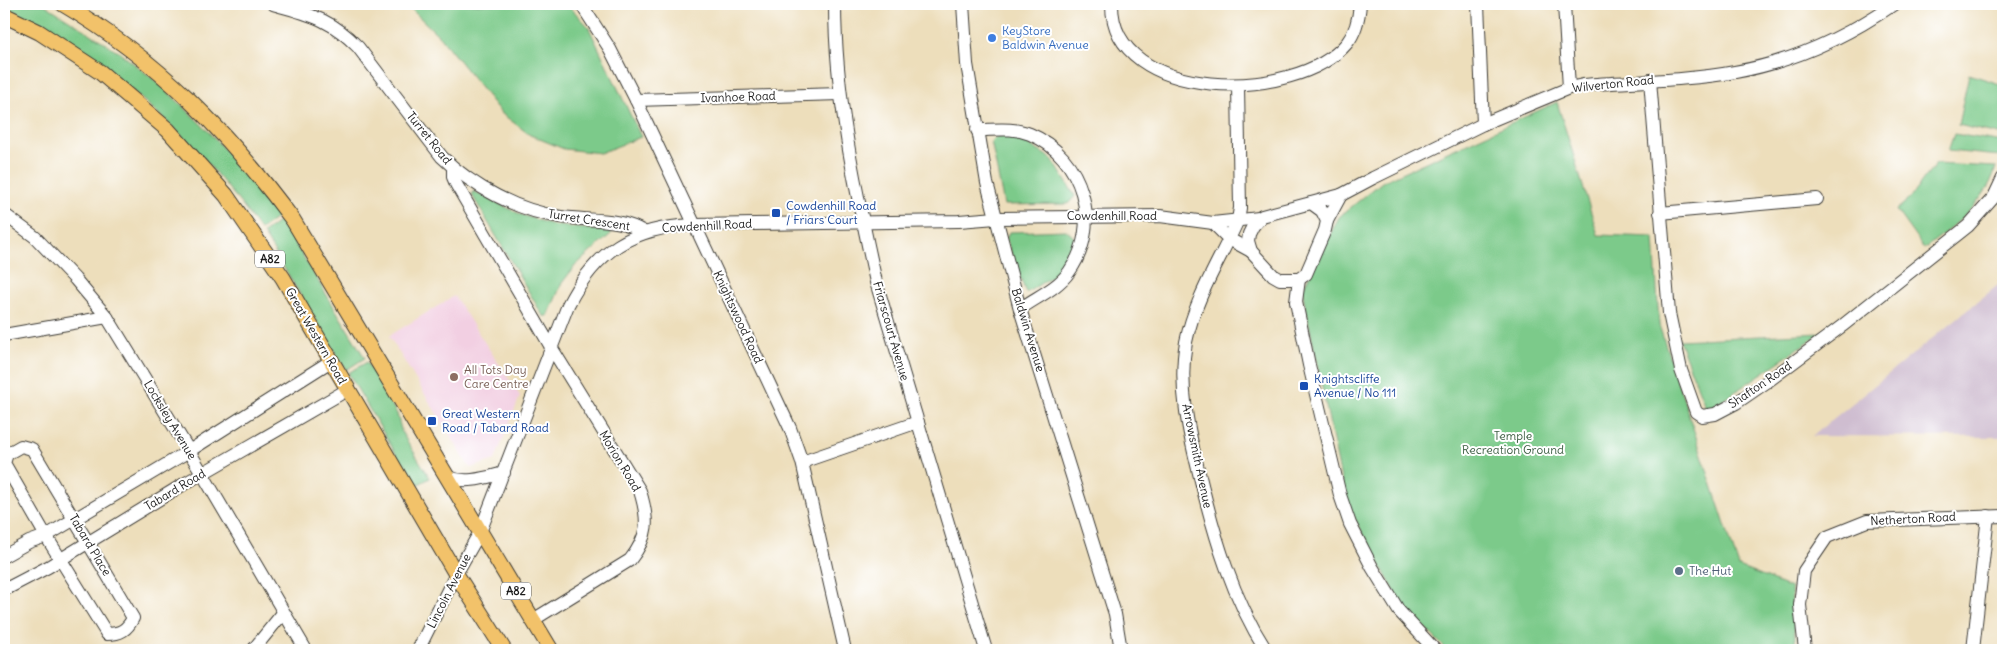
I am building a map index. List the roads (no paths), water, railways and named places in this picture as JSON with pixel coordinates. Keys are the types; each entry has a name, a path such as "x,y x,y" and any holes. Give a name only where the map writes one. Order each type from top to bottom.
{"main road":[{"name":"A82","path":"63,4 112,35 148,63 200,109 262,178 293,220 551,650"},
{"name":"Great Western Road","path":"4,16 39,32 100,72 168,130 231,202 283,278 456,574 504,650"}],"street":[{"name":"Turret Road","path":"273,4 308,13 326,21 347,35 358,47 453,168 453,177 456,184 551,347"},
{"name":"Knightswood Road","path":"580,4 610,49 636,100 774,393 802,462 845,650"},
{"name":"Friarscourt Avenue","path":"835,4 835,44 840,94 876,282 986,650"},
{"name":"Baldwin Avenue","path":"963,4 967,64 987,183 1020,309 1115,614 1121,650"},
{"path":"1112,4 1115,29 1128,50 1138,59 1170,74 1190,80 1212,84 1238,85 1276,80 1298,73 1323,61 1339,51 1348,41 1355,28 1360,4 1369,4"},
{"path":"1478,4 1483,124"},
{"path":"1564,4 1570,88"},
{"name":"Wilverton Road","path":"1311,203 1341,195 1483,124 1570,88 1733,72 1793,56 1839,37 1894,4"},
{"name":"Shafton Road","path":"1650,80 1672,335 1681,370 1696,412 1706,417 1716,414 1736,403 1771,379 1842,326 1968,226 1994,197 2003,178"},
{"path":"1233,230 1240,208 1238,85"},
{"name":"Ivanhoe Road","path":"636,100 840,94"},
{"path":"977,130 1010,129 1029,134 1058,152 1076,177 1085,204 1087,216 1084,239 1078,258 1069,274 1055,286 1020,309"},
{"name":"Turret Crescent","path":"453,168 499,197 533,210 559,217 628,224 644,232"},
{"path":"1280,279 1299,279 1306,274 1326,230 1327,221 1341,195"},
{"path":"1660,213 1817,199"},
{"path":"1251,251 1248,242 1249,234 1262,216 1311,203 1319,207 1327,221"},
{"name":"Locksley Avenue","path":"4,214 34,237 75,279 107,318 189,451 306,650"},
{"name":"Cowdenhill Road","path":"480,532 568,305 587,274 612,249 625,240 644,232 671,226 694,225 1087,216 1160,216 1213,223 1233,230 1259,218"},
{"path":"1213,223 1233,230 1273,275 1280,279 1296,302"},
{"name":"Arrowsmith Avenue","path":"1233,230 1201,295 1186,342 1184,369 1185,399 1189,431 1216,538 1227,572 1246,614 1266,650"},
{"path":"1299,279 1296,302 1340,495 1350,524 1372,567 1399,611 1435,650"},
{"path":"4,335 107,318"},
{"name":"Morion Road","path":"533,620 630,560 639,548 644,536 646,522 645,507 640,491 551,347"},
{"path":"4,556 29,542 46,536 73,518 189,451 331,361"},
{"name":"Tabard Road","path":"4,590 61,559 347,390"},
{"path":"802,462 918,422"},
{"name":"Tabard Place","path":"21,446 32,449 89,542 133,618 129,627 117,634 107,634 46,536 4,463 7,454 21,446"},
{"path":"447,476 458,481 467,481 504,473"},
{"path":"1973,650 1988,516"},
{"name":"Netherton Road","path":"1805,650 1800,606 1804,572 1827,538 1867,520 2003,516"},
{"name":"Lincoln Avenue","path":"418,650 456,574 480,532"},
{"path":"254,650 283,613"}],"place":[{"name":"KeyStore Baldwin Avenue","path":"992,38"},
{"name":"Cowdenhill Road / Friars Court","path":"776,213"},
{"name":"All Tots Day Care Centre","path":"454,377"},
{"name":"Knightscliffe Avenue / No 111","path":"1304,386"},
{"name":"Great Western Road / Tabard Road","path":"432,421"},
{"name":"The Hut","path":"1679,571"}],"park label":[{"name":"Temple Recreation Ground","path":"1513,443"}]}
